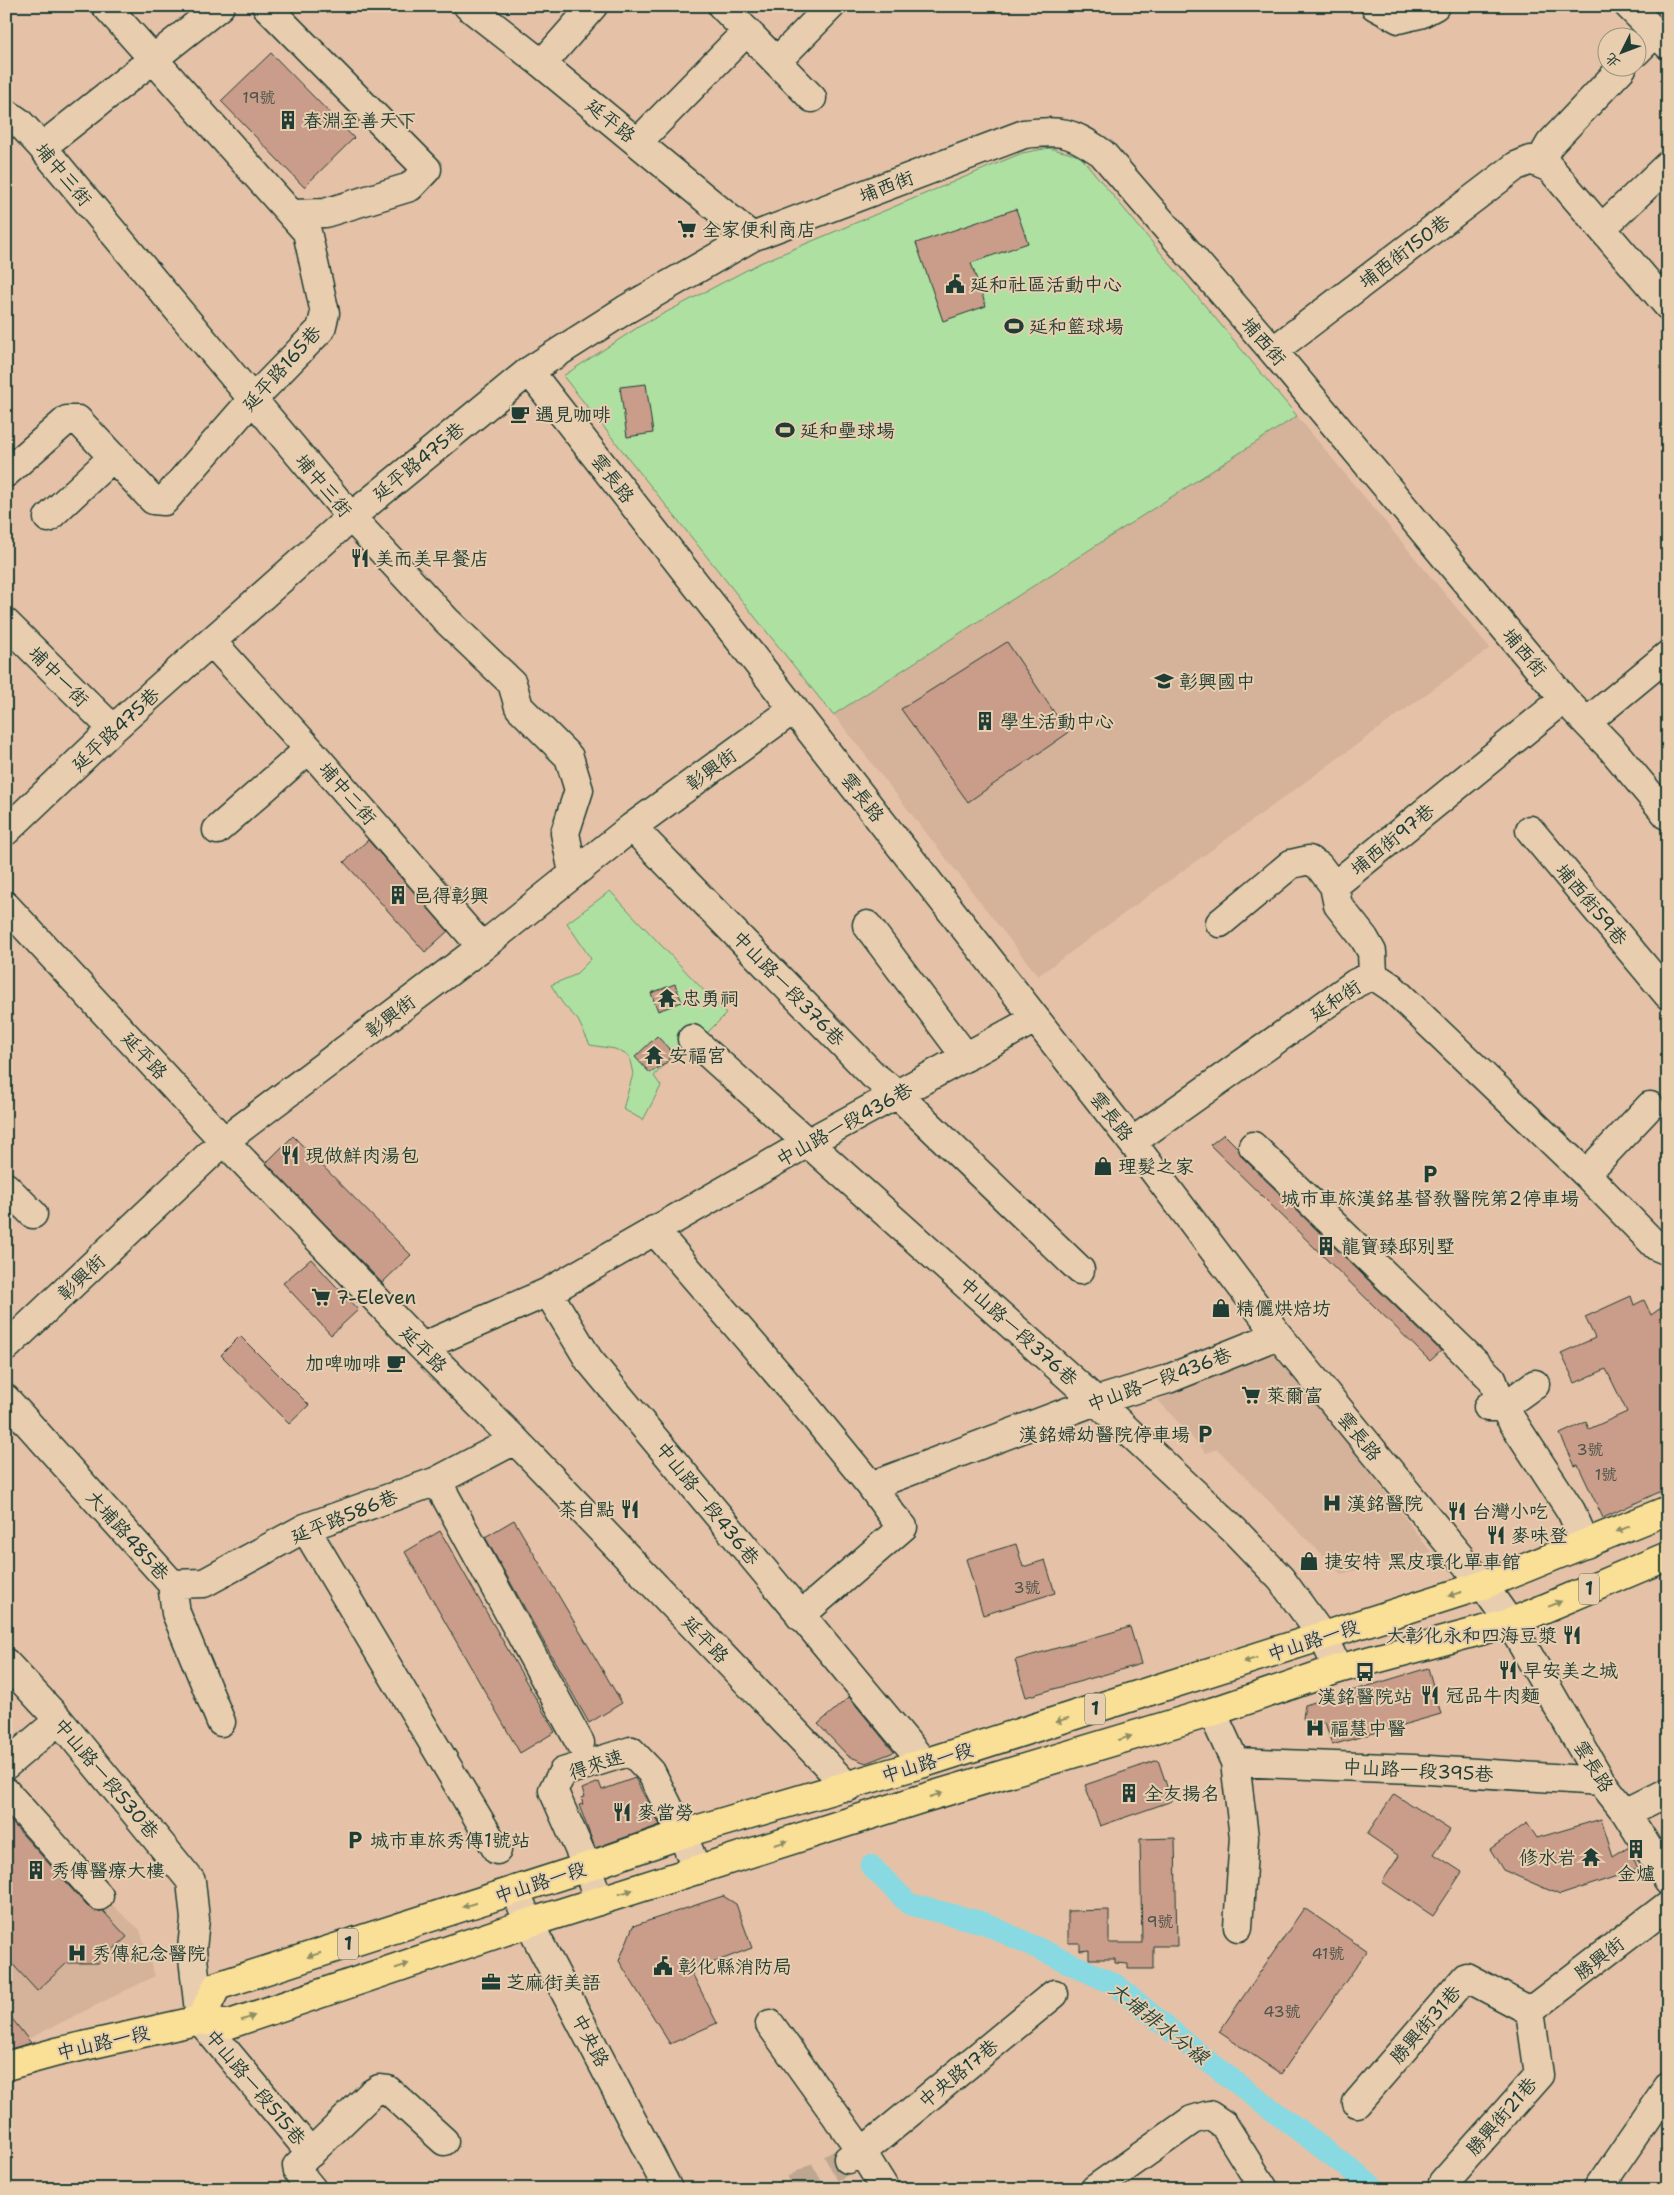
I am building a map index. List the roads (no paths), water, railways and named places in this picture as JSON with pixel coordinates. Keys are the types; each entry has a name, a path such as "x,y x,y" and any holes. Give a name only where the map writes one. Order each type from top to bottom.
{"main road":[{"name":"中山路一段","path":"200,2020 217,1986 588,1867 682,1834 848,1787 1483,1585 1668,1510"},
{"name":"中山路一段","path":"6,2066 56,2052 200,2020 230,2024 529,1923 921,1799 1212,1712 1338,1669 1510,1623 1668,1556"}],"street":[{"name":"延平路165巷","path":"6,472 66,420 78,420 153,500 164,501 252,400 321,329 325,312 307,232 106,6"},
{"path":"42,147 220,6"},
{"path":"266,6 427,169 410,187 325,212 292,214"},
{"name":"延平路","path":"468,6 638,142 752,237"},
{"path":"542,64 593,6"},
{"path":"722,6 812,98"},
{"path":"777,61 831,6"},
{"path":"1376,6 1400,20 1420,14 1435,6"},
{"path":"1629,6 1661,39 1646,47"},
{"path":"638,142 747,31"},
{"path":"1613,78 1550,144 1539,163 1550,168 1603,227 1668,306"},
{"name":"埔中三街","path":"6,113 19,122 42,147 351,517 447,621 512,683 520,706 568,757 579,790 565,833 573,873"},
{"name":"埔西街","path":"752,237 1024,134 1055,131 1080,138 1102,153 1273,351 1564,699 1587,722 1668,816"},
{"name":"埔西街150巷","path":"1273,351 1516,166 1532,160 1539,163"},
{"path":"1603,227 1668,165"},
{"name":"延平路475巷","path":"6,831 113,729 351,517 529,370 625,310 752,237"},
{"name":"雲長路","path":"529,370 1132,1142 1278,1335 1483,1585 1510,1623 1601,1781 1626,1813 1668,1880"},
{"path":"48,518 113,457"},
{"name":"埔中一街","path":"6,623 113,729"},
{"name":"埔中二街","path":"212,642 309,748 482,947"},
{"path":"1587,722 1668,655"},
{"name":"埔西街97巷","path":"1220,923 1291,864 1309,860 1319,866 1334,886 1564,699"},
{"name":"彰興街","path":"6,1347 224,1140 482,947 632,827 794,709"},
{"path":"217,830 309,748"},
{"name":"中山路一段376巷","path":"632,827 873,1075 898,1095 1080,1270"},
{"name":"埔西街59巷","path":"1530,830 1663,980"},
{"path":"1334,886 1338,905 1364,938 1372,952 1373,975"},
{"name":"延平路","path":"6,906 224,1140 848,1787"},
{"path":"867,925 966,1057"},
{"name":"延和街","path":"1132,1142 1356,983 1373,975 1391,987 1586,1174 1656,1246 1668,1251"},
{"name":"中山路一段436巷","path":"422,1347 548,1292 809,1142 1035,1019"},
{"name":"中山路一段376巷","path":"692,1039 1096,1401 1234,1530 1281,1578 1323,1637 1338,1669"},
{"path":"1586,1174 1650,1106"},
{"path":"1253,1146 1492,1379 1496,1407 1571,1511 1586,1544"},
{"path":"6,1187 33,1214"},
{"path":"654,1230 799,1398 903,1527 800,1616"},
{"name":"中山路一段436巷","path":"548,1292 589,1360 924,1763"},
{"name":"中山路一段436巷","path":"871,1486 1096,1401 1168,1379 1278,1335"},
{"path":"1496,1407 1535,1384"},
{"name":"大埔路485巷","path":"6,1399 172,1584 176,1613 221,1722"},
{"name":"延平路586巷","path":"172,1584 204,1583 305,1528 437,1481 515,1440"},
{"path":"437,1481 580,1743"},
{"path":"305,1528 497,1850"},
{"name":"中山路一段530巷","path":"6,1663 59,1720 191,1881 195,1919 192,1949 200,2020"},
{"path":"1212,1712 1235,1762 1244,1837 1238,1927"},
{"path":"6,1766 59,1720"},
{"name":"得來速","path":"599,1901 588,1867 554,1790 563,1772 631,1751 651,1772 682,1834 697,1870"},
{"name":"中山路一段395巷","path":"1235,1762 1432,1770 1601,1781"},
{"path":"6,1792 99,1896"},
{"path":"1626,1813 1668,1792"},
{"name":"中央路","path":"515,1890 529,1923 668,2189"},
{"name":"勝興街","path":"1530,2012 1668,1905"},
{"name":"勝興街31巷","path":"1357,2103 1466,1977 1530,2012"},
{"name":"中央路17巷","path":"855,2156 1054,1994"},
{"name":"勝興街21巷","path":"1443,2183 1539,2075 1530,2012"},
{"name":"中山路一段515巷","path":"200,2020 311,2154"},
{"path":"770,2024 855,2156 885,2189"},
{"path":"1598,2189 1668,2087"},
{"name":"中山路一段515巷","path":"312,2189 298,2172 297,2166 371,2094 379,2089 388,2090 444,2141"},
{"path":"1111,2185 1192,2120 1209,2115 1224,2125 1264,2189"}],"waterway":[{"path":"1655,6 1668,18"},
{"name":"大埔排水分線","path":"871,1866 909,1904 984,1923 1116,1985 1204,2058 1376,2189"}],"tunnel":[{"path":"794,2189 848,2159"}],"place":[{"name":"春淵至善天下","path":"288,120"},
{"name":"全家便利商店","path":"687,229"},
{"name":"延和社區活動中心","path":"955,284"},
{"name":"延和籃球場","path":"1014,326"},
{"name":"遇見咖啡","path":"520,414"},
{"name":"延和壘球場","path":"785,430"},
{"name":"美而美早餐店","path":"360,558"},
{"name":"彰興國中","path":"1164,681"},
{"name":"學生活動中心","path":"985,721"},
{"name":"邑得彰興","path":"398,895"},
{"name":"忠勇祠","path":"667,998"},
{"name":"安福宮","path":"654,1055"},
{"name":"現做鮮肉湯包","path":"290,1155"},
{"name":"理髮之家","path":"1103,1166"},
{"name":"城市車旅漢銘基督教醫院第2停車場","path":"1430,1174"},
{"name":"龍寶臻邸別墅","path":"1326,1246"},
{"name":"7-Eleven","path":"321,1297"},
{"name":"精儷烘焙坊","path":"1221,1308"},
{"name":"加啤咖啡","path":"396,1363"},
{"name":"萊爾富","path":"1251,1395"},
{"name":"漢銘婦幼醫院停車場","path":"1205,1434"},
{"name":"漢銘醫院","path":"1332,1503"},
{"name":"茶自點","path":"630,1509"},
{"name":"台灣小吃","path":"1457,1511"},
{"name":"麥味登","path":"1496,1535"},
{"name":"捷安特 黑皮環化單車館","path":"1309,1561"},
{"name":"大彰化永和四海豆漿","path":"1572,1635"},
{"name":"早安美之城","path":"1508,1670"},
{"name":"漢銘醫院站","path":"1365,1672"},
{"name":"冠品牛肉麵","path":"1430,1695"},
{"name":"福慧中醫","path":"1315,1728"},
{"name":"全友揚名","path":"1129,1793"},
{"name":"麥當勞","path":"622,1812"},
{"name":"城市車旅秀傳1號站","path":"355,1840"},
{"name":"金爐","path":"1636,1849"},
{"name":"修水岩","path":"1591,1857"},
{"name":"秀傳醫療大樓","path":"36,1870"},
{"name":"秀傳紀念醫院","path":"77,1953"},
{"name":"彰化縣消防局","path":"663,1966"},
{"name":"芝麻街美語","path":"491,1982"}]}
